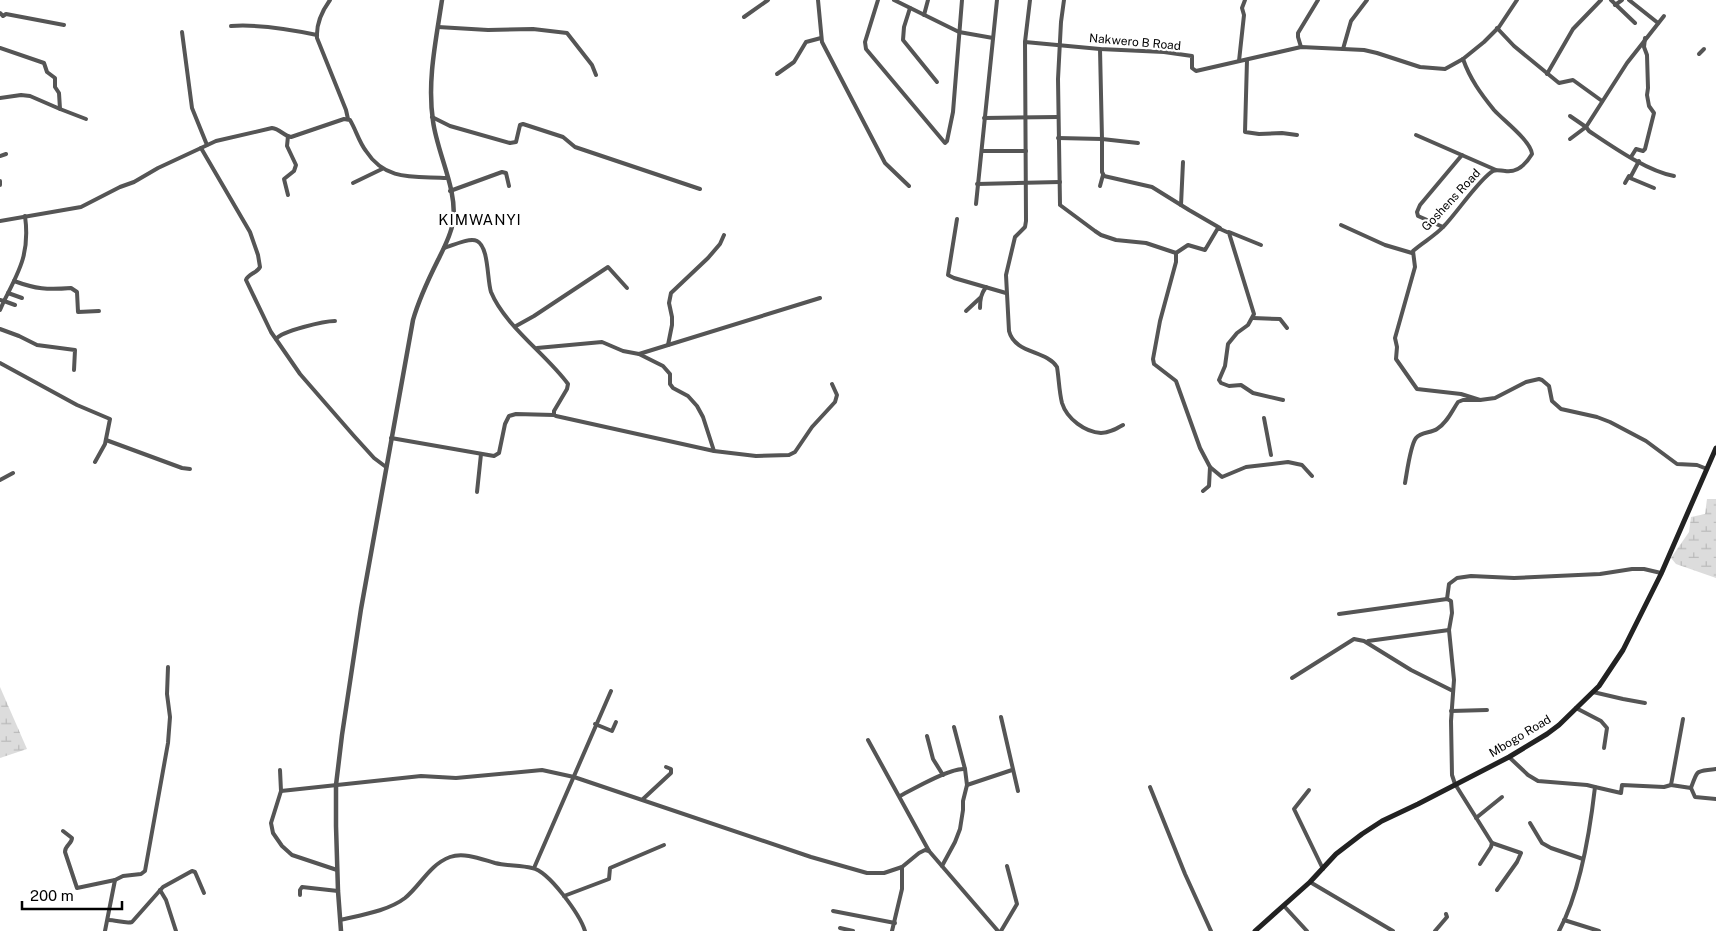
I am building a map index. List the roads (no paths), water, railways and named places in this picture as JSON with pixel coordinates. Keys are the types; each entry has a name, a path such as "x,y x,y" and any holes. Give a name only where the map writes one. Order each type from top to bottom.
{"main road":[{"name":"Mbogo Road","path":"1258,930 1310,882 1336,854 1382,821 1456,784 1547,734 1593,692 1605,679 1622,650 1662,573 1716,448"}],"street":[{"path":"330,0 320,16 317,27 318,44 348,119 366,152 382,169 397,175 447,178"},
{"path":"341,931 337,870 336,786 354,654 390,438 413,320 418,301 444,248 453,221 450,191 432,117 430,91 442,0"},
{"path":"744,17 768,0"},
{"path":"818,0 821,38 885,163 909,186"},
{"path":"878,0 865,42 866,49 945,143 952,112 962,0"},
{"path":"894,0 959,32 993,38"},
{"path":"924,15 928,0"},
{"path":"976,204 997,0"},
{"path":"1030,0 1025,42 1025,227 1017,233 1013,240 1006,275 1011,338 1025,349 1055,364 1063,404 1074,422 1101,433 1111,432 1123,425"},
{"path":"1064,0 1059,45 1058,138 1060,205 1094,231 1116,240 1146,244 1176,253"},
{"path":"1245,0 1242,8 1244,15 1239,61 1302,47 1377,52 1420,67 1441,70 1463,60 1484,42 1497,28 1517,0"},
{"path":"1302,47 1298,33 1318,0"},
{"path":"1343,49 1351,21 1367,0"},
{"path":"1549,75 1573,29 1601,0"},
{"path":"1611,0 1635,23"},
{"path":"1615,5 1622,0"},
{"path":"1629,0 1658,23"},
{"path":"910,8 904,27 903,40 937,82"},
{"path":"0,13 3,16 6,14 64,25"},
{"path":"1570,139 1586,127 1602,100 1645,38 1664,16"},
{"path":"232,26 246,25 284,28 317,35"},
{"path":"438,27 488,30 533,29 567,33 592,65 596,75"},
{"path":"1497,28 1514,46 1559,83 1573,80 1602,100"},
{"path":"182,32 192,108 207,145"},
{"path":"777,74 794,62 806,42 821,38"},
{"path":"1645,38 1647,94 1649,106 1654,113 1645,149 1643,151 1636,149 1630,178 1654,188"},
{"name":"Nakwero B Road","path":"1025,42 1100,49 1164,52 1192,56 1192,68 1196,71 1239,61"},
{"path":"0,48 44,63 47,72 54,78 55,87 59,92 60,108"},
{"path":"1100,49 1102,139 1102,175 1100,186"},
{"path":"1699,54 1704,49"},
{"path":"1247,60 1245,132 1297,135"},
{"name":"Goshens Road","path":"1412,253 1413,250 1443,227 1477,186 1492,172 1496,170 1514,171 1529,160 1532,151 1529,144 1503,119 1482,94 1470,77 1463,60"},
{"path":"0,98 25,95 86,119"},
{"path":"1570,116 1586,127 1589,132 1635,159 1658,171 1674,176"},
{"path":"432,117 450,126 510,143 516,142 520,125 525,124 563,137 575,147 700,189"},
{"path":"984,118 1058,117"},
{"path":"288,136 348,119"},
{"path":"0,221 81,207 120,187 130,184 158,168 227,137 270,128 278,129 288,136"},
{"path":"1416,135 1496,170"},
{"path":"288,136 287,146 296,165 295,169 284,179 288,195"},
{"path":"1058,138 1102,139 1138,143"},
{"path":"201,148 254,240 260,267 247,277 246,280 276,339 300,374 360,444 386,467"},
{"path":"982,152 1026,151"},
{"path":"0,156 6,154"},
{"path":"1443,227 1418,216 1417,212 1420,205 1462,155"},
{"path":"1625,184 1637,164 1635,159"},
{"path":"1181,205 1183,162"},
{"path":"353,183 382,169"},
{"path":"450,191 502,172 506,173 509,186"},
{"path":"1102,175 1108,178 1152,187 1215,225 1261,245"},
{"path":"978,184 1060,182"},
{"path":"0,310 2,301 8,294 22,265 27,246 25,216"},
{"path":"957,218 948,274 954,278 1006,293"},
{"path":"1341,225 1384,245 1412,253 1416,260 1395,338 1397,347 1396,359 1416,388 1462,394 1480,400"},
{"path":"1176,253 1188,245 1205,250 1218,228 1229,233 1254,314 1248,325 1233,337 1228,344 1225,366 1219,380 1225,385 1240,385 1253,393 1283,400"},
{"path":"668,345 672,317 668,303 671,293 708,258 720,244 724,235"},
{"path":"444,248 472,240 479,242 484,255 492,294 516,326 568,384 554,411 554,415"},
{"path":"1176,253 1176,262 1160,321 1154,364 1176,382 1200,448 1210,467 1222,476 1246,467 1294,462 1302,465 1312,476"},
{"path":"516,326 608,267 627,288"},
{"path":"14,281 34,288 71,288 76,292 78,312 99,311"},
{"path":"980,308 982,291 986,287"},
{"path":"8,294 22,298"},
{"path":"639,354 820,298"},
{"path":"966,311 980,298"},
{"path":"2,301 15,304"},
{"path":"1253,318 1280,319 1287,328"},
{"path":"276,339 278,335 290,331 335,321"},
{"path":"0,329 37,345 75,350 74,370"},
{"path":"537,348 602,342 624,351 639,354 665,368 670,374 670,384 673,388 688,396 703,417 714,451"},
{"path":"0,363 76,405 110,420 105,444 94,462"},
{"path":"1405,483 1412,445 1416,438 1441,426 1460,400 1495,398 1526,382 1538,379 1548,386 1552,401 1561,408 1610,422 1646,441 1677,464 1697,465 1707,469"},
{"path":"390,438 494,456 499,453 505,424 509,416 516,414 554,415 568,420 714,451 756,456 792,454 834,402 836,395 832,384"},
{"path":"1264,418 1271,455"},
{"path":"106,440 182,468 190,469"},
{"path":"478,492 482,454"},
{"path":"1203,491 1209,486 1210,467"},
{"path":"0,480 14,473"},
{"path":"1447,599 1450,584 1457,578 1464,577 1514,578 1600,574 1632,569 1644,569 1662,573"},
{"path":"1339,614 1447,599"},
{"path":"1447,599 1452,604 1450,630 1454,680 1451,711 1452,775 1492,843 1521,853 1517,862 1497,890"},
{"path":"1368,641 1450,630"},
{"path":"1292,678 1354,639 1364,642 1411,670 1453,691"},
{"path":"63,831 72,838 65,852 76,888 115,880 123,876 141,874 146,870 168,744 170,717 167,694 168,667"},
{"path":"534,868 595,724 611,691"},
{"path":"1593,692 1645,703"},
{"path":"1576,708 1601,721 1607,728 1604,748"},
{"path":"1451,711 1487,710"},
{"path":"1001,717 1018,791"},
{"path":"1671,785 1682,719"},
{"path":"595,724 612,731 616,722"},
{"path":"942,866 960,828 963,810 962,801 967,785 965,769 954,727"},
{"path":"927,736 933,759 943,774"},
{"path":"868,740 929,851 999,931 1017,901 1007,866"},
{"path":"1509,756 1528,775 1538,781 1587,785 1621,793 1622,785 1664,787 1671,785 1691,788"},
{"path":"643,799 671,773 671,770 666,766"},
{"path":"900,796 943,774 960,768 965,769"},
{"path":"1716,769 1695,774 1691,788 1695,797 1716,799"},
{"path":"280,770 281,791 271,823 272,830 287,852 299,858 337,870"},
{"path":"281,791 421,776 456,778 542,770 574,777 643,799 842,867 876,874 902,867 919,853 925,850 929,851"},
{"path":"967,785 1012,770"},
{"path":"1150,787 1185,874 1211,931"},
{"path":"1559,931 1578,881 1590,824 1595,788"},
{"path":"1309,790 1294,809 1323,869"},
{"path":"1476,818 1502,797"},
{"path":"1530,823 1542,843 1583,859"},
{"path":"1480,864 1492,843"},
{"path":"564,896 609,879 610,868 664,845"},
{"path":"340,920 378,910 404,899 431,870 458,855 502,865 534,868 545,875 564,896 574,909 585,931"},
{"path":"892,931 902,889 902,867"},
{"path":"108,920 130,923 160,890 194,871 204,893"},
{"path":"105,931 115,880"},
{"path":"1310,882 1393,931"},
{"path":"300,895 302,887 338,891"},
{"path":"160,890 166,900 176,931"},
{"path":"1284,906 1306,931"},
{"path":"833,911 894,923"},
{"path":"1435,931 1446,918 1446,914"},
{"path":"1564,920 1599,931"},
{"path":"840,928 853,931"}],"district":[{"name":"KIMWANYI","path":"480,219"}]}
